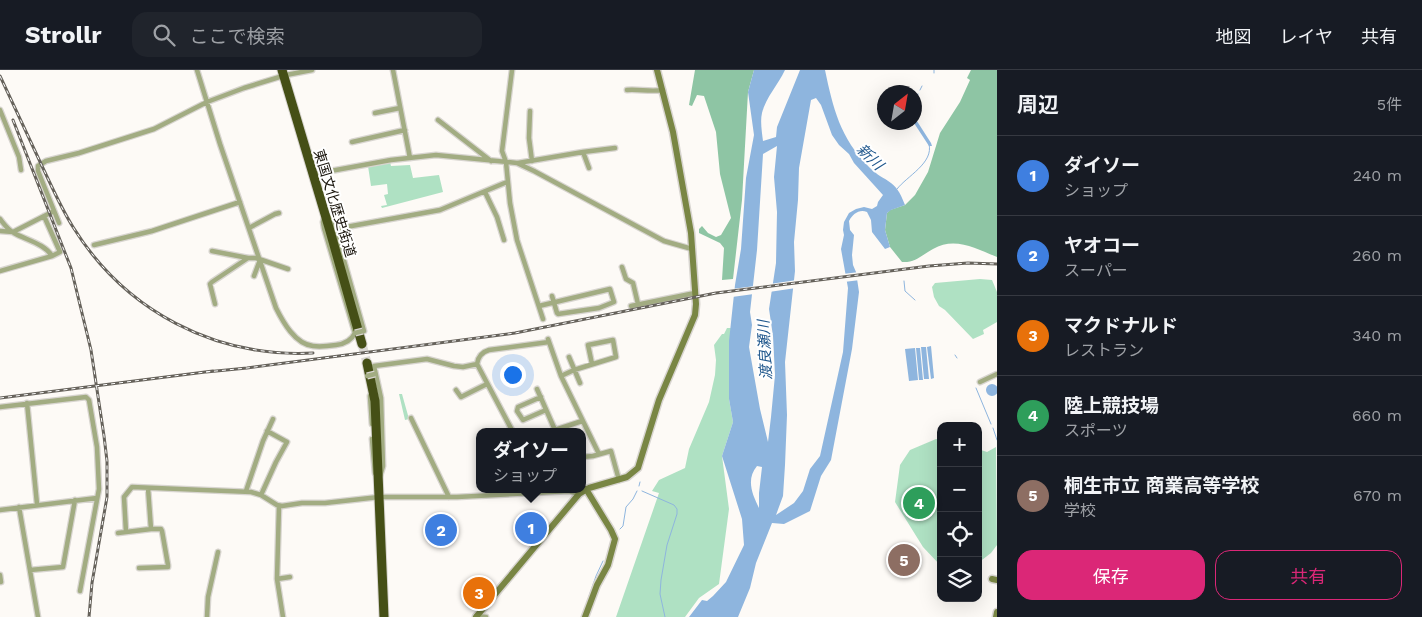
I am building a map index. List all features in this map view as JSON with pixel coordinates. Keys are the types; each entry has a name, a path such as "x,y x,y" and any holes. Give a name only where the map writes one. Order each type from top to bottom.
{"highway":[{"name":"東国文化歴史街道","path":"282,73 362,344"},
{"path":"367,363 375,401 384,617"}],"street":[{"path":"197,70 240,202 282,319 302,342 317,347 342,344 351,339 355,333 364,331 336,229 332,218 324,214 323,222 329,247 355,333"},
{"path":"59,223 38,172 40,165 46,161 63,158 136,136 207,102 282,73 312,70"},
{"path":"393,70 410,158"},
{"path":"512,70 502,145 503,155 506,162 507,182 517,240 543,319"},
{"path":"585,617 597,585 609,561 614,539 611,530 586,489 630,476 640,466 659,400 694,319 695,293 692,249 674,132 657,70"},
{"path":"627,90 637,89 643,92 663,90"},
{"path":"375,113 400,108"},
{"path":"0,110 19,157 20,170"},
{"path":"530,111 529,143 532,161"},
{"path":"438,120 491,161"},
{"path":"352,142 405,130"},
{"path":"312,174 438,155 517,163 615,148"},
{"path":"584,152 589,168"},
{"path":"517,163 664,241 692,249"},
{"path":"336,229 440,210 507,182"},
{"path":"485,192 497,217 504,240"},
{"path":"94,245 152,230 240,202"},
{"path":"0,231 12,232 54,211"},
{"path":"249,228 280,213"},
{"path":"0,271 60,252 44,216"},
{"path":"0,219 12,232 40,246 52,256"},
{"path":"212,251 260,260 288,269"},
{"path":"216,304 210,284 248,258"},
{"path":"254,276 260,260"},
{"path":"622,267 626,279 633,283 638,304"},
{"path":"540,306 553,299 610,289 614,302 599,308 558,314 553,299"},
{"path":"631,306 695,293"},
{"path":"511,428 477,364 481,354 489,350 549,340 561,376 585,428"},
{"path":"561,376 616,356 613,340 588,345 592,364"},
{"path":"569,357 580,383"},
{"path":"378,479 383,466 381,398 374,366 427,359 459,367 477,364"},
{"path":"375,374 367,376 370,393 373,466 378,479"},
{"path":"980,382 997,374"},
{"path":"456,390 461,397 487,384"},
{"path":"537,389 554,428"},
{"path":"0,407 86,397 90,400 100,476 99,494 80,591"},
{"path":"540,397 520,406 517,411 523,420 546,410"},
{"path":"27,403 37,504"},
{"path":"411,418 449,497"},
{"path":"246,492 273,419"},
{"path":"562,428 582,421"},
{"path":"586,429 598,454"},
{"path":"261,495 287,442 267,431"},
{"path":"586,456 609,450 612,452 619,480"},
{"path":"126,532 124,497 132,487 246,492 261,495 279,506 302,503 325,504 379,497 449,497 522,493"},
{"path":"148,488 151,529"},
{"path":"476,616 579,494"},
{"path":"0,510 19,506 97,498"},
{"path":"30,570 63,567 75,500"},
{"path":"19,506 38,617"},
{"path":"279,506 277,578 283,617"},
{"path":"118,533 161,529 168,567 139,568"},
{"path":"207,617 208,597 218,552"},
{"path":"0,575 1,582"},
{"path":"277,578 290,577"},
{"path":"996,617 997,612"},
{"path":"476,616 486,617"}],"green space":[{"path":"695,70 754,70 748,92 742,200 733,279 722,280 724,248 720,243 699,233 699,229 702,226 708,233 716,237 721,235 731,218 720,174 716,132 704,96 697,95 692,106 689,105"},
{"path":"971,70 997,70 997,257 966,245 949,244 941,245 915,260 902,262 890,247 885,230 887,213 890,210 905,205 915,195 928,172 940,133 960,102 970,80 967,78"},
{"path":"390,162 391,166 410,165 413,178 439,175 443,192 382,208 381,206 387,205 384,195 388,194 387,184 371,186 368,166"},
{"path":"980,279 992,280 997,292 997,322 983,330 984,334 973,339 939,306 934,297 932,287 935,283"},
{"path":"727,328 731,328 729,399 733,422 722,456 729,509 719,584 699,598 685,617 616,617 659,493 652,491 659,480 685,468 689,449 709,402 715,375 714,345"},
{"path":"399,394 402,394 409,419 405,420"},
{"path":"937,439 937,562 923,547 895,502 900,465 910,450"},
{"path":"996,447 997,545 982,560 982,450 987,452"}],"water":[{"path":"754,70 785,70 766,102 762,113 763,141 776,137 777,127 800,70 825,70 831,97 844,134 869,167 894,185 905,205 887,213 885,230 890,247 885,249 872,232 871,220 867,212 861,211 856,213 849,221 850,230 854,235 852,255 859,292 852,349 831,460 821,476 810,511 784,524 772,523 738,617 689,617 702,600 707,601 726,582 744,545 742,519 722,456 733,422 729,399 729,341 741,249 746,178 754,135 748,92","holes":["816,98 821,105 832,135 883,195 877,206 872,209 864,207 856,209 849,213 844,222 841,249 848,288 843,352 820,456 810,469 803,491 794,503 776,515 783,496 787,415 785,362 795,271 794,242 799,168 811,100","777,146 774,177 777,212 776,263 769,309 773,336 775,375 768,442 749,347 752,325 750,312 757,250 763,154","757,466 762,467 759,508 751,487 754,471"]},
{"path":"922,129 932,146 929,146 919,130"},
{"path":"931,346 934,378 931,379 927,347"},
{"path":"921,347 926,347 929,379 924,379"},
{"path":"915,348 918,380 909,381 905,349"},
{"path":"916,348 920,348 923,380 919,380"},
{"path":"990,384 994,384 998,390 994,396 990,396 986,392 986,388"}],"pier":[{"path":"859,272 860,280 844,282 843,274"},
{"path":"797,280 796,288 769,292 770,284"},
{"path":"755,286 754,294 732,297 732,289"}],"waterway":[{"path":"897,189 924,163 928,157 929,144"},
{"name":"新川","path":"904,281 905,291 915,300"},
{"name":"新川","path":"976,388 991,424"},
{"name":"新川","path":"993,428 997,440"},
{"path":"639,486 640,482"},
{"path":"620,529 623,526 626,507 637,491"},
{"path":"642,491 674,505 677,509 667,545 661,580 660,594 665,617"},
{"path":"587,602 603,561"}],"tunnel":[{"path":"362,344 367,363"}],"railway":[{"path":"0,76 53,190 73,227 94,257 119,283 146,305 176,323 208,337 241,347 277,352 313,353"},
{"path":"13,120 71,268 91,350 107,461 107,497 92,583 89,617"},
{"path":"206,372 515,333 716,293 929,266 968,263 997,264"},
{"path":"0,398 213,371"}],"place":[{"name":"陸上競技場","path":"919,503"},
{"name":"ダイソー","path":"531,528"},
{"name":"ヤオコー","path":"441,530"},
{"name":"桐生市立 商業高等学校","path":"904,560"},
{"name":"マクドナルド","path":"479,593"}],"water label":[{"name":"渡良瀬川","path":"765,350"}]}
